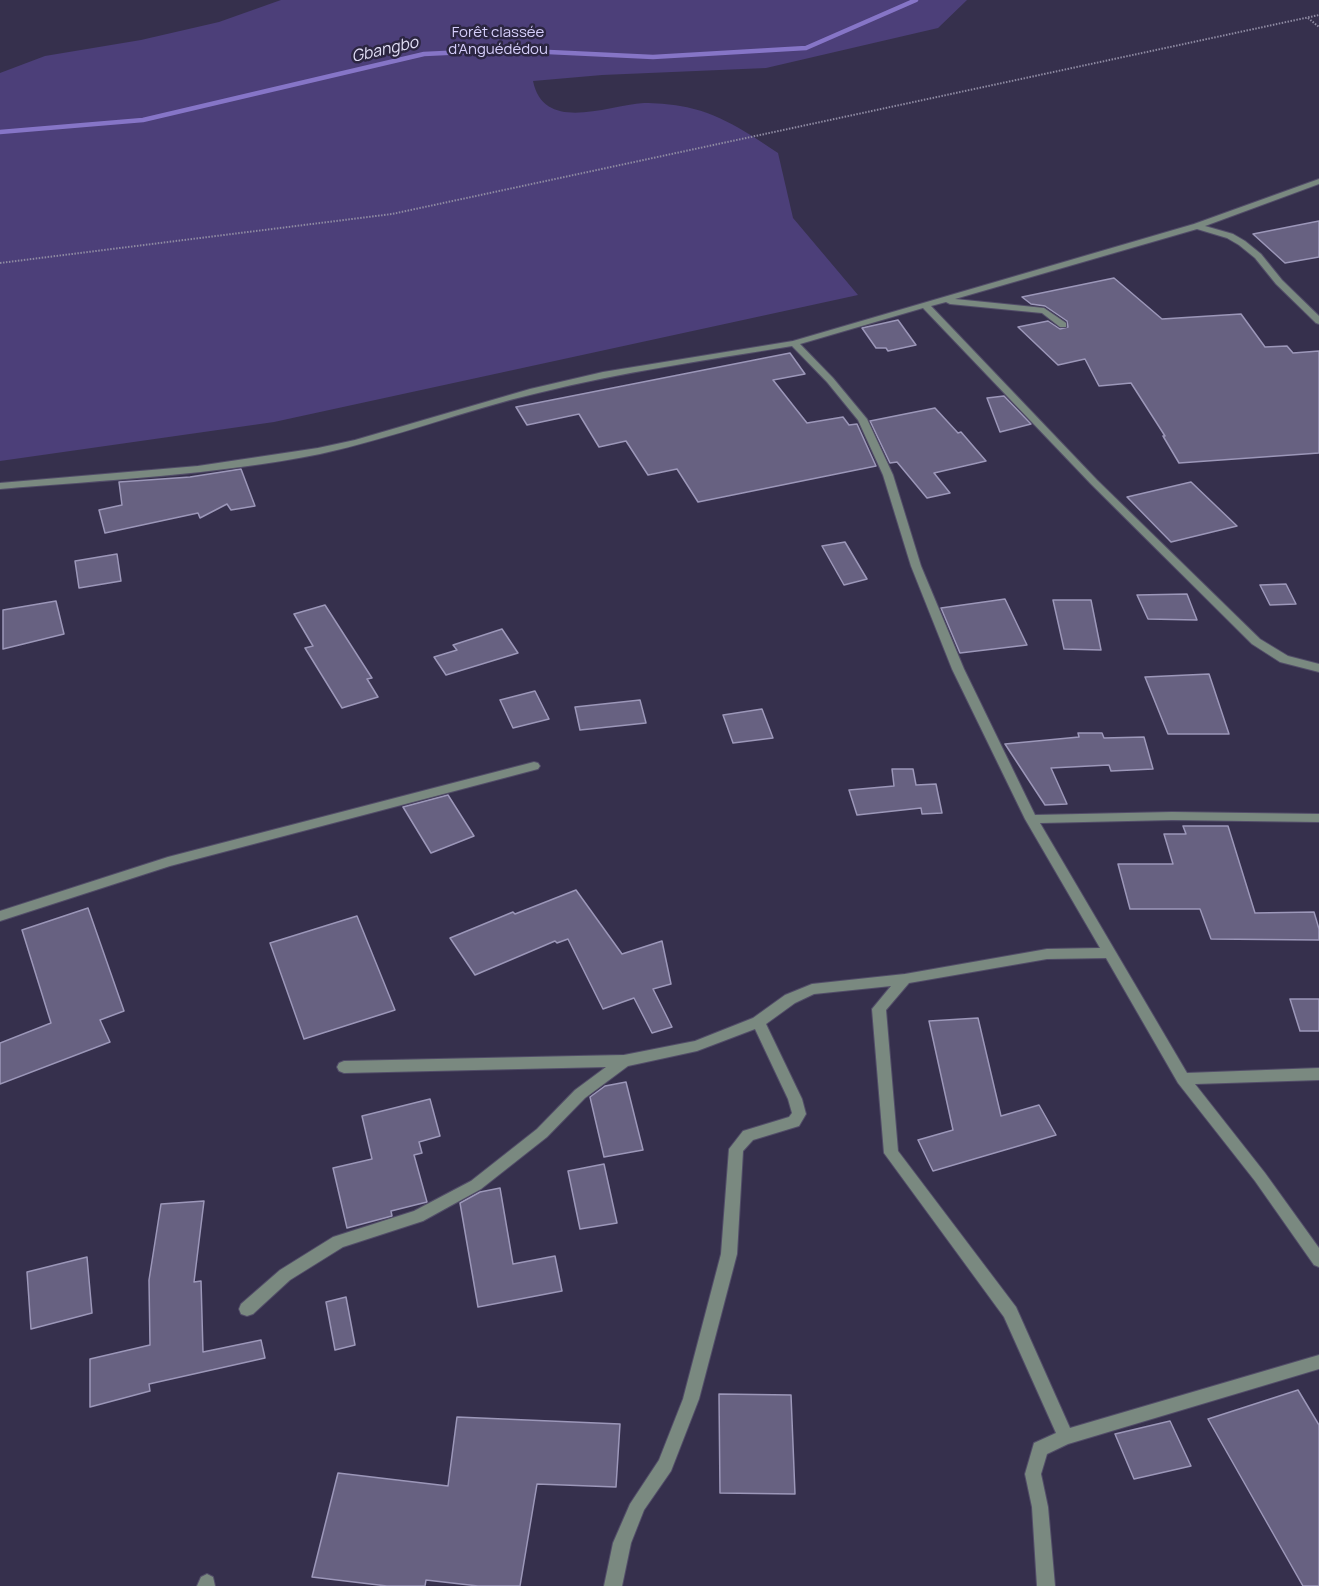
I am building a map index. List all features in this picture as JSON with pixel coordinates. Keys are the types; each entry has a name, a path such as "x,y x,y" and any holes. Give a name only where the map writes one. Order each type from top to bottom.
{"street":[{"path":"0,486 198,469 318,451 357,442 533,391 592,378 794,343 1197,226 1319,181"},
{"path":"1197,226 1230,236 1242,243 1258,256 1279,282 1319,321"},
{"path":"942,300 1037,309 1044,311 1063,325"},
{"path":"926,306 1094,482 1255,642 1277,657 1319,669"},
{"path":"794,343 830,380 862,419 888,475 916,566 958,669 1032,819 1183,1078 1260,1177 1319,1260"},
{"path":"0,916 168,862 534,766"},
{"path":"1032,819 1172,816 1319,818"},
{"path":"344,1067 624,1061 697,1046 758,1022 790,999 812,989 905,979 1047,954 1109,953"},
{"path":"905,979 879,1009 891,1153 1010,1312 1066,1437"},
{"path":"613,1586 622,1543 638,1504 665,1465 691,1399 729,1254 736,1149 748,1135 794,1122 799,1114 795,1099 758,1022"},
{"path":"247,1309 285,1275 338,1242 418,1216 476,1185 542,1133 580,1094 624,1061"},
{"path":"1183,1078 1319,1074"},
{"path":"1046,1586 1040,1508 1033,1474 1040,1449 1066,1437 1319,1362"}],"path":[{"path":"0,263 392,214 1319,15"},
{"path":"1308,18 1319,27"}],"green space":[{"name":"Forêt classée d’Anguédédou","path":"281,0 967,0 938,28 766,68 602,75 533,81 539,97 550,107 563,112 579,113 644,103 680,106 720,118 767,145 778,153 793,218 858,295 274,422 0,461 0,73 45,56 141,40 219,22"}],"building":[{"path":"1319,221 1319,257 1285,263 1253,234"},
{"path":"1114,278 1162,319 1241,314 1265,347 1287,346 1293,353 1319,351 1319,453 1179,463 1163,436 1165,436 1131,383 1099,386 1085,359 1058,365 1018,327 1048,321 1060,329 1068,327 1067,321 1045,306 1031,304 1022,297"},
{"path":"898,320 916,345 888,351 886,348 876,348 862,328"},
{"path":"790,353 805,374 773,380 807,423 843,417 849,425 857,424 876,466 698,502 677,469 648,475 626,441 599,447 579,414 527,425 516,407"},
{"path":"1004,396 1031,424 1000,432 987,398"},
{"path":"935,408 958,433 961,432 986,461 934,473 950,493 927,498 897,462 890,463 870,421"},
{"path":"241,469 255,506 231,510 227,504 200,518 198,513 105,533 99,510 122,505 119,482 190,477"},
{"path":"1191,482 1237,526 1171,542 1127,497"},
{"path":"845,542 867,579 844,585 822,546"},
{"path":"117,554 121,581 79,588 75,561"},
{"path":"1286,584 1296,604 1270,605 1260,585"},
{"path":"1187,594 1197,620 1148,619 1137,595"},
{"path":"1005,599 1027,645 960,653 941,608"},
{"path":"1053,600 1091,600 1101,650 1064,649"},
{"path":"56,601 64,634 3,649 3,610"},
{"path":"325,605 372,678 367,679 378,697 342,708 305,648 313,646 294,614"},
{"path":"502,629 518,653 446,675 434,657 457,650 453,645"},
{"path":"1209,674 1229,734 1168,734 1145,677"},
{"path":"535,691 549,719 513,728 500,700"},
{"path":"640,700 646,723 580,730 575,707"},
{"path":"762,709 773,738 733,743 723,715"},
{"path":"1078,733 1102,733 1104,738 1144,737 1153,769 1111,771 1109,765 1051,768 1067,804 1045,805 1005,744 1079,737"},
{"path":"892,769 913,769 916,785 936,784 942,813 922,814 921,808 857,815 849,790 894,786"},
{"path":"448,795 474,836 431,853 403,807"},
{"path":"1183,826 1228,826 1255,913 1314,912 1319,929 1319,940 1211,939 1200,909 1130,909 1118,864 1173,864 1164,834 1186,834"},
{"path":"576,890 622,954 662,941 671,984 653,989 672,1027 652,1033 634,998 603,1009 568,939 557,943 555,941 475,975 450,938 513,912 515,914"},
{"path":"88,908 124,1011 100,1020 110,1042 0,1084 0,1043 51,1023 22,930"},
{"path":"357,916 395,1010 304,1039 270,943"},
{"path":"1290,999 1319,999 1319,1031 1300,1031"},
{"path":"978,1018 1001,1116 1039,1105 1056,1135 933,1171 918,1140 953,1130 929,1021"},
{"path":"626,1082 643,1150 604,1157 590,1097 605,1086"},
{"path":"430,1099 440,1136 419,1142 422,1153 414,1155 427,1202 391,1211 392,1216 347,1228 333,1168 372,1159 362,1116"},
{"path":"604,1164 617,1223 580,1229 568,1171"},
{"path":"500,1188 513,1264 555,1256 562,1291 478,1307 460,1203 480,1192"},
{"path":"204,1201 194,1282 201,1281 203,1352 261,1340 265,1358 149,1384 150,1391 90,1407 90,1359 150,1345 149,1280 161,1204"},
{"path":"87,1257 92,1313 31,1329 27,1272"},
{"path":"346,1297 355,1345 335,1350 326,1302"},
{"path":"1298,1390 1319,1425 1319,1586 1303,1586 1208,1419"},
{"path":"719,1394 791,1395 795,1494 720,1493"},
{"path":"457,1417 620,1424 616,1487 537,1484 520,1586 478,1586 426,1580 425,1586 387,1586 312,1577 338,1473 448,1486"},
{"path":"1170,1421 1191,1466 1134,1479 1115,1434"}],"waterway":[{"name":"Gbangbo","path":"0,132 143,120 424,54 507,50 653,57 806,48 916,0"}]}
